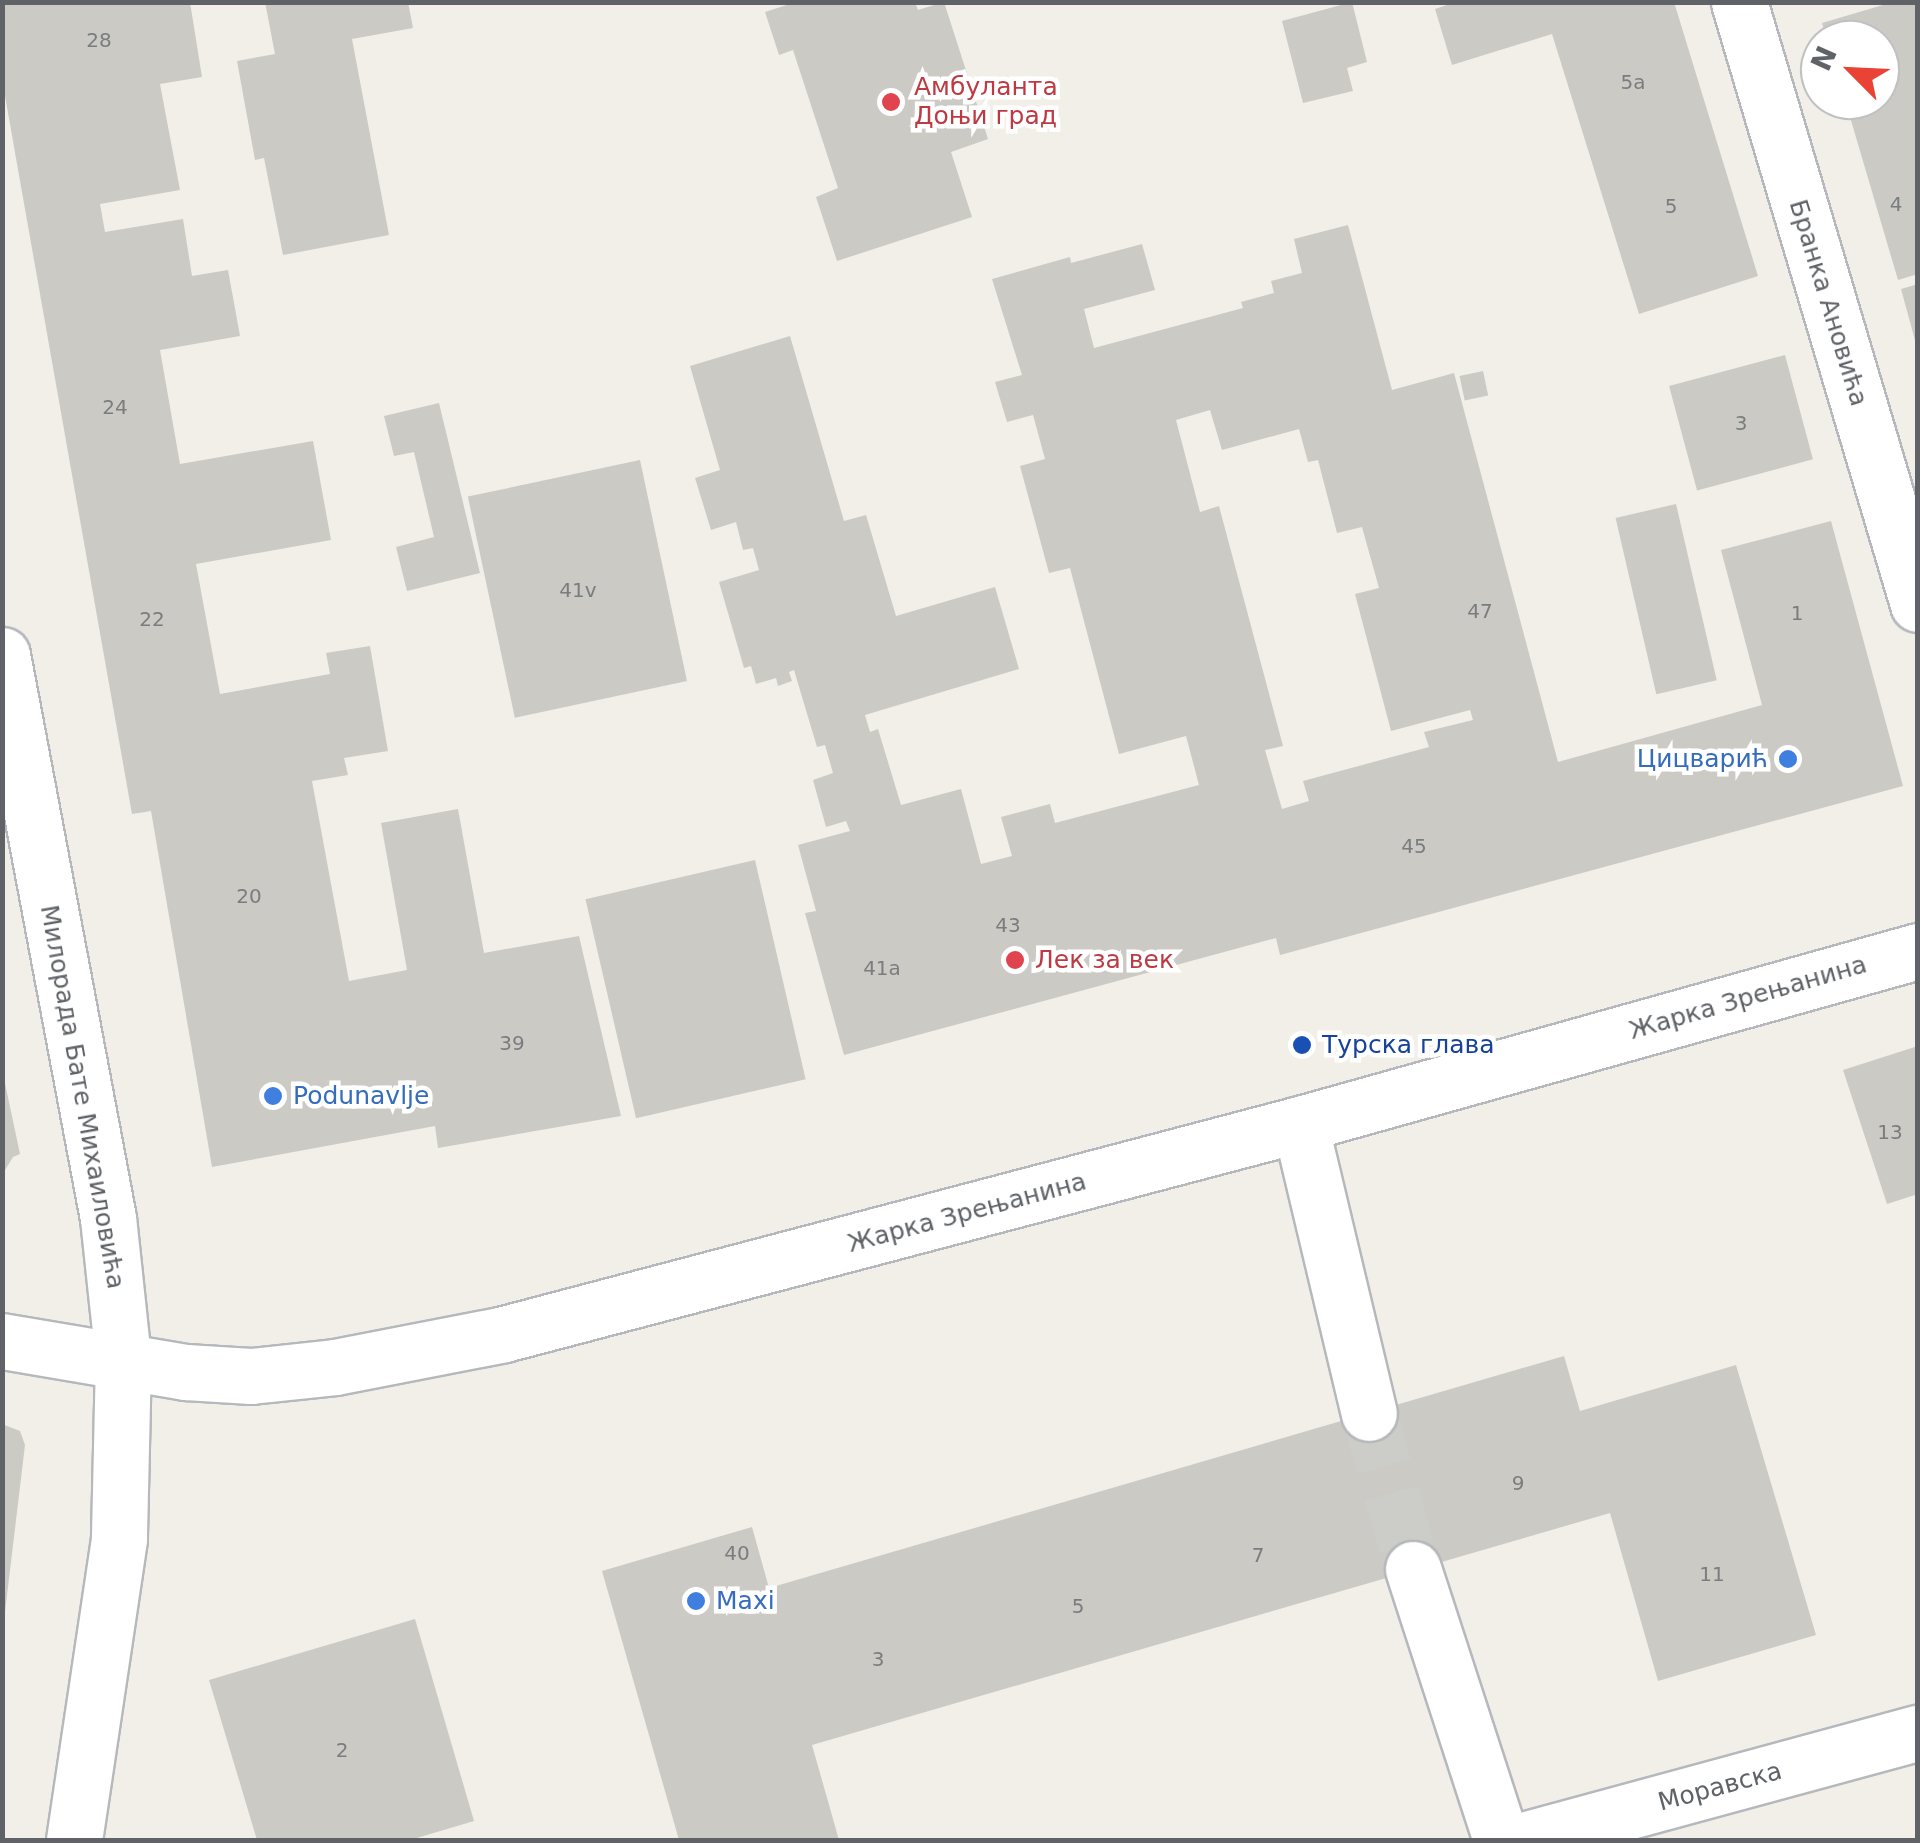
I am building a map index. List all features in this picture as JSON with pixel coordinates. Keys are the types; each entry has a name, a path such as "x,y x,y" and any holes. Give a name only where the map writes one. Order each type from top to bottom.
{"street":[{"name":"Бранка Ановића","path":"1739,2 1918,604"},
{"name":"Милорада Бате Михаиловића","path":"2,655 108,1218 122,1360 119,1539 74,1840"},
{"name":"Жарка Зрењанина","path":"2,1341 186,1372 251,1376 335,1367 448,1345 1300,1124 1918,951"},
{"path":"1300,1124 1368,1414"},
{"path":"1413,1570 1501,1840"},
{"name":"Моравска","path":"1523,1840 1918,1733"}],"building":[{"path":"2,2 190,2 202,77 160,84 180,190 100,204 105,232 183,219 192,276 228,270 240,336 160,350 180,464 313,441 331,540 196,564 220,694 330,674 326,653 370,646 388,751 344,758 348,775 312,781 349,981 407,970 381,823 458,809 484,953 579,936 621,1116 438,1148 435,1126 212,1167 151,811 132,814 2,79"},
{"path":"265,2 408,2 413,28 352,39 389,235 283,255 264,158 255,160 237,61 275,54"},
{"path":"796,2 915,2 918,10 944,2 988,139 951,152 972,217 837,261 816,197 838,188 793,50 779,55 765,12"},
{"path":"1352,2 1367,62 1347,68 1353,91 1303,103 1282,21"},
{"path":"1456,2 1674,2 1758,276 1639,314 1552,34 1452,65 1435,9"},
{"path":"1893,2 1918,2 1918,274 1898,280 1851,120 1900,120 1900,20 1832,20"},
{"path":"1348,225 1392,390 1454,373 1558,762 1762,705 1721,550 1831,521 1903,786 1280,955 1276,938 844,1055 805,913 816,911 798,845 850,831 846,821 826,827 813,780 833,773 825,745 817,747 794,670 789,672 792,681 778,686 776,678 756,684 751,666 744,668 719,582 759,570 753,548 743,550 736,522 711,530 695,478 720,470 690,366 790,336 844,521 866,515 896,616 995,587 1019,669 865,715 870,732 878,729 901,805 961,789 981,864 1012,856 1001,817 1050,804 1055,823 1199,785 1186,736 1119,754 1070,568 1049,573 1020,466 1045,459 1033,415 1007,422 995,382 1022,375 992,279 1070,257 1071,263 1142,244 1155,290 1084,309 1094,348 1243,308 1241,302 1274,293 1271,281 1302,273 1294,239","holes":["1210,410 1222,450 1299,429 1308,462 1318,460 1337,533 1362,527 1379,588 1355,594 1391,731 1470,710 1473,720 1424,732 1429,747 1303,781 1309,801 1282,809 1265,750 1283,746 1219,506 1200,512 1176,420"]},
{"path":"1918,284 1918,344 1916,344 1901,289"},
{"path":"1785,355 1813,459 1697,490 1669,386"},
{"path":"1483,371 1488,395 1465,400 1460,376"},
{"path":"439,403 480,573 407,591 396,547 434,537 414,452 394,456 384,416"},
{"path":"640,460 687,681 515,718 468,497"},
{"path":"1676,504 1717,680 1656,694 1616,518"},
{"path":"755,860 806,1079 636,1118 585,899"},
{"path":"1918,1046 1918,1194 1887,1204 1843,1070"},
{"path":"2,1069 20,1154 13,1157 2,1175"},
{"path":"1564,1356 1580,1411 1736,1365 1816,1635 1658,1681 1610,1513 812,1745 839,1840 679,1840 602,1571 752,1527 769,1588"},
{"path":"2,1424 20,1431 25,1445 5,1612"},
{"path":"415,1619 474,1821 410,1840 257,1840 209,1680"}],"tunnel":[{"path":"1369,1413 1413,1569"}],"place":[{"name":"Амбуланта Доњи град","path":"891,102"},
{"name":"Цицварић","path":"1788,759"},
{"name":"Лек за век","path":"1015,960"},
{"name":"Турска глава","path":"1302,1045"},
{"name":"Podunavlje","path":"273,1096"},
{"name":"Maxi","path":"696,1601"}]}
